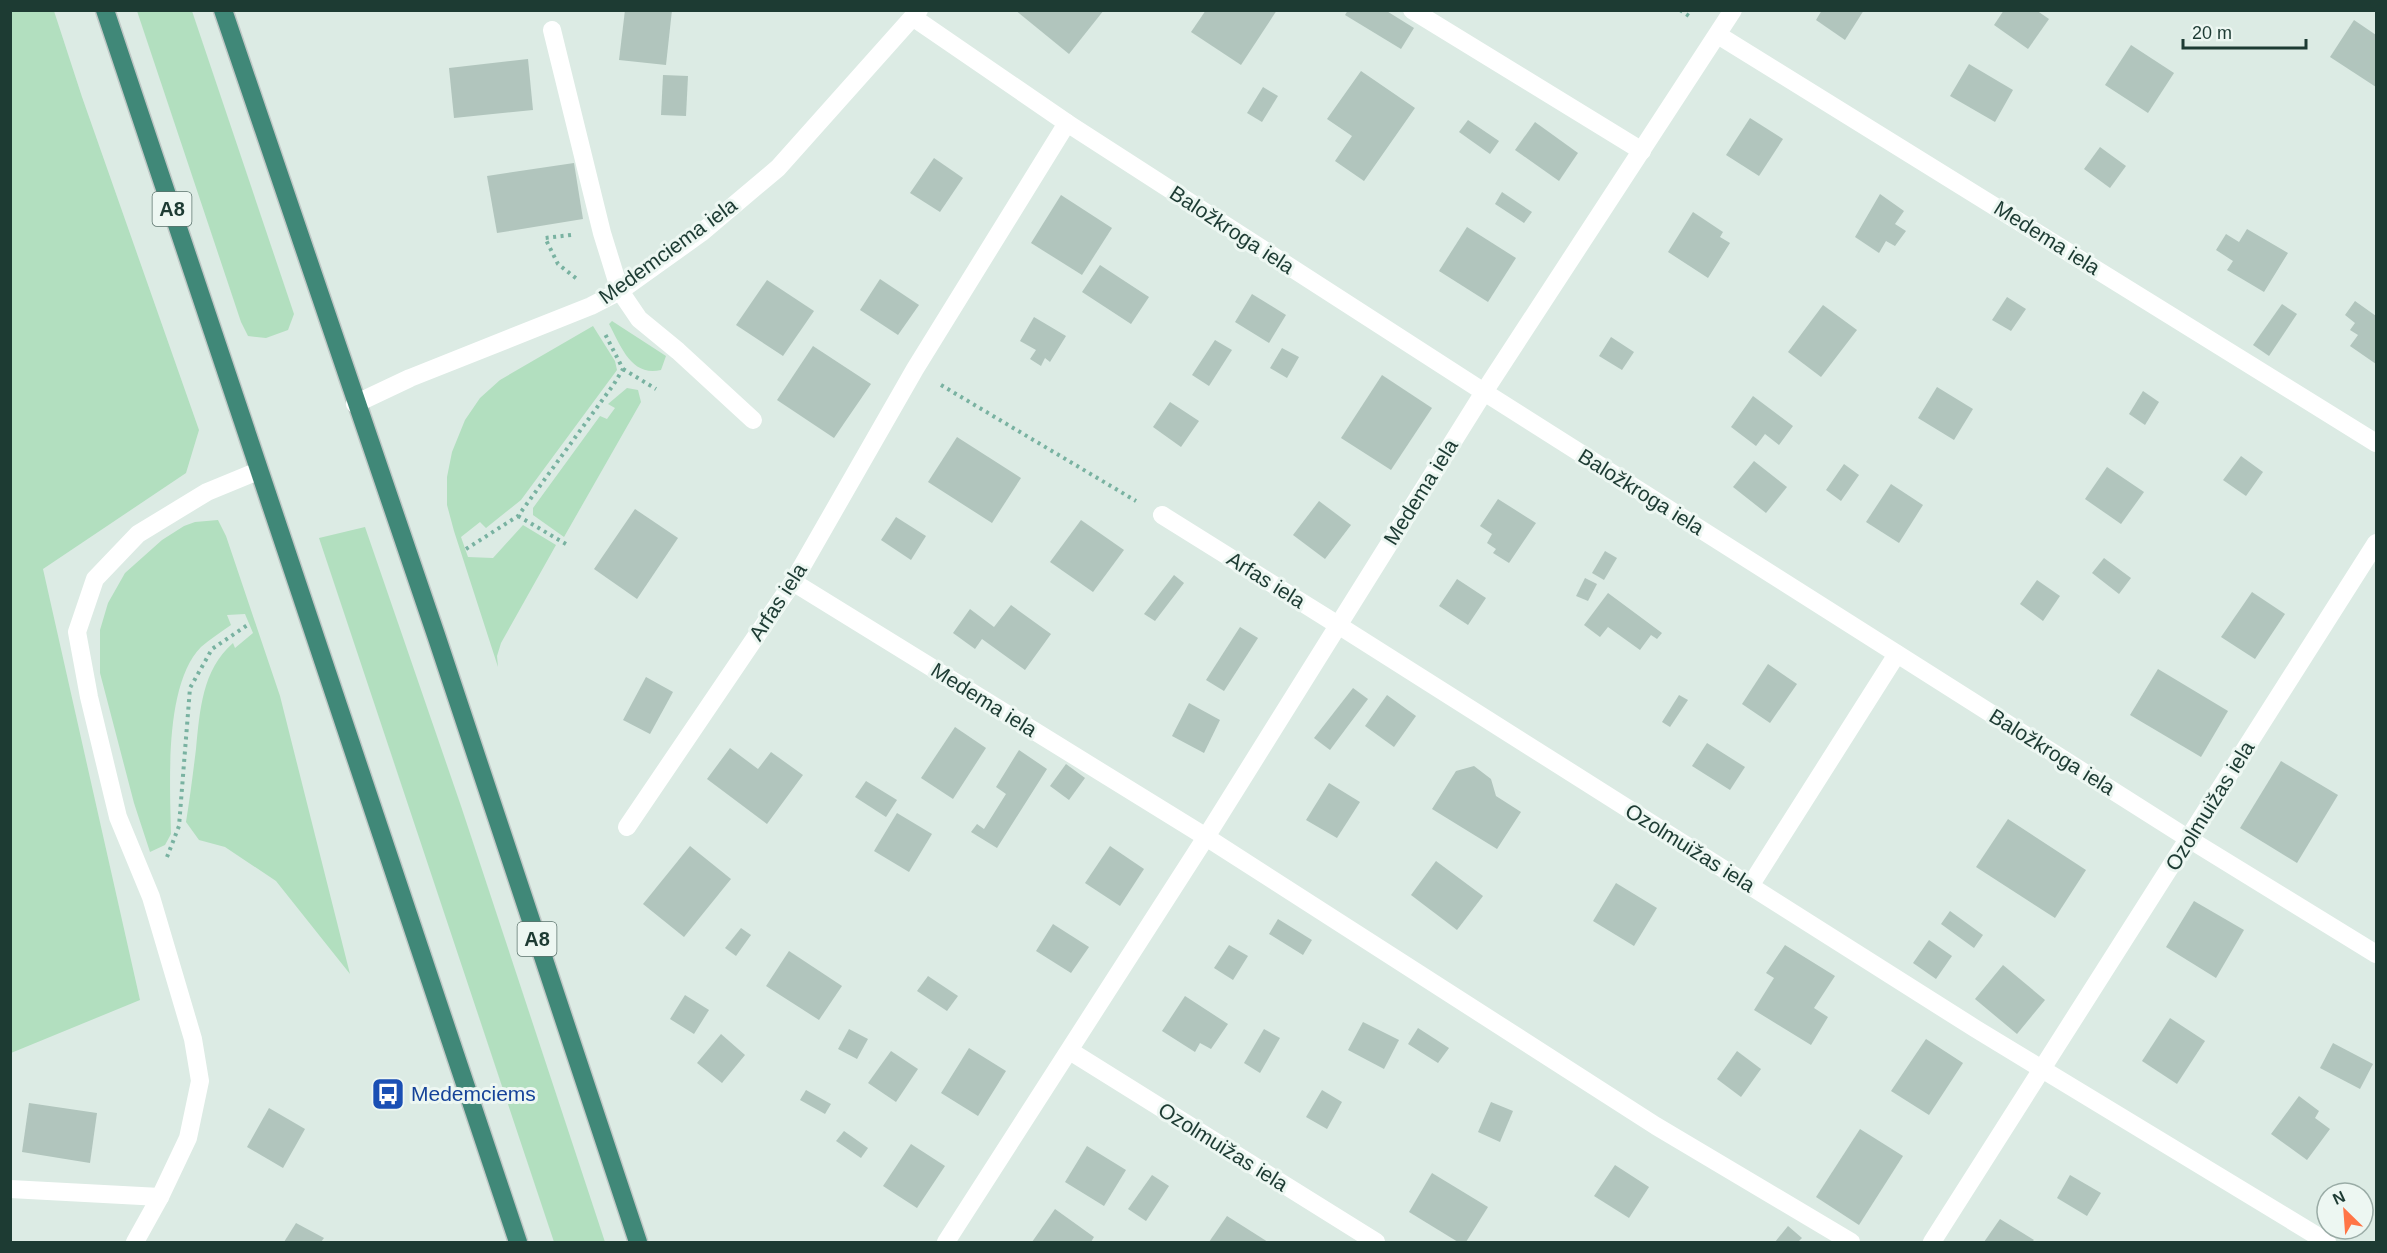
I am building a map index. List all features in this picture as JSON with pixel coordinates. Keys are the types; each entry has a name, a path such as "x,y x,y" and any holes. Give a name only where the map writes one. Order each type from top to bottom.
{"highway":[{"name":"A8","path":"105,10 518,1242"},
{"name":"A8","path":"223,10 355,404 436,635 638,1242"}],"street":[{"path":"1412,10 1642,151"},
{"name":"Medema iela","path":"946,1242 1206,837 1484,392 1733,10"},
{"name":"Medemciema iela","path":"355,404 410,378 591,306 620,291 700,233 778,168 917,14"},
{"name":"Baložkroga iela","path":"917,14 1067,123 1484,392 2189,839 2376,954"},
{"path":"552,30 602,233 620,291 639,319 678,351 753,420"},
{"name":"Medema iela","path":"1718,35 2376,443"},
{"name":"Arfas iela","path":"627,827 793,582 915,369 1067,123"},
{"path":"135,1242 160,1197 188,1138 200,1082 194,1039 151,897 118,817 76,632 95,579 138,534 207,492 258,471"},
{"name":"Arfas iela","path":"1162,515 1338,625"},
{"name":"Ozolmuižas iela","path":"1932,1242 2376,543"},
{"name":"Medema iela","path":"793,582 1206,837"},
{"name":"Ozolmuižas iela","path":"1338,625 1976,1029 2044,1068 2327,1242"},
{"path":"1750,886 1897,654"},
{"path":"1206,837 1656,1126 1851,1242"},
{"name":"Ozolmuižas iela","path":"1070,1051 1376,1242"},
{"path":"10,1189 160,1197"}],"path":[{"path":"582,288 577,279 558,264 545,238 602,233"},
{"path":"604,331 623,369 656,389"},
{"path":"466,549 518,516 623,369"},
{"path":"915,369 1060,458 1162,515"},
{"path":"518,516 566,544"},
{"path":"151,897 179,826 190,687 212,649 249,624"}],"green space":[{"path":"10,11 54,11 199,430 186,473 43,569 140,1000 11,1053"},
{"path":"137,11 192,11 294,314 288,330 266,338 248,336 241,322"},
{"path":"612,321 666,356 661,370 642,369 628,358 609,324"},
{"path":"593,326 615,361 617,370 521,500 486,528 480,522 461,537 468,557 493,558 523,525 556,545 501,643 497,656 498,667 447,505 447,477 452,452 465,420 480,398 500,380"},
{"path":"627,388 638,390 641,402 564,537 533,515 533,508 600,416 607,419 615,408 608,404"},
{"path":"218,520 226,536 280,696 350,974 276,881 225,847 199,840 186,822 204,691 215,665 223,654 233,643 235,648 253,633 245,614 227,615 231,625 201,647 189,664 181,685 175,709 170,762 171,834 165,845 150,852 134,803 100,673 100,630 108,603 125,573 162,540 195,522"},
{"path":"365,527 461,806 605,1242 554,1242 319,538"}],"building":[{"path":"625,10 672,10 666,65 619,60"},
{"path":"1015,10 1104,10 1069,54"},
{"path":"1206,10 1277,10 1241,65 1191,32"},
{"path":"1348,10 1385,10 1414,28 1401,49 1345,15"},
{"path":"1822,10 1864,10 1845,40 1816,20"},
{"path":"2004,10 2036,10 2049,19 2028,49 1994,25"},
{"path":"2354,20 2376,35 2376,87 2330,57"},
{"path":"2131,45 2174,73 2148,113 2105,85"},
{"path":"528,59 533,110 454,118 449,68"},
{"path":"1969,64 2013,90 1995,122 1950,96"},
{"path":"1361,71 1415,108 1364,181 1335,161 1352,136 1327,119"},
{"path":"663,75 688,76 686,116 661,115"},
{"path":"1263,87 1278,96 1262,122 1247,113"},
{"path":"1750,118 1783,139 1759,176 1726,155"},
{"path":"1468,120 1499,141 1490,154 1459,132"},
{"path":"1535,122 1578,153 1559,181 1515,150"},
{"path":"2100,147 2126,166 2110,188 2084,169"},
{"path":"934,158 963,178 940,212 910,193"},
{"path":"574,163 583,219 497,233 487,176"},
{"path":"1502,192 1532,212 1524,223 1495,204"},
{"path":"1880,194 1904,211 1895,224 1906,231 1895,246 1886,241 1879,253 1855,237"},
{"path":"1061,195 1112,228 1082,275 1031,243"},
{"path":"1693,212 1723,232 1720,237 1730,243 1708,278 1668,252"},
{"path":"1467,227 1516,258 1488,302 1439,271"},
{"path":"2247,229 2288,253 2264,292 2227,270 2233,261 2216,250 2226,234 2239,242"},
{"path":"1100,265 1149,297 1131,324 1082,292"},
{"path":"880,279 919,305 898,335 860,310"},
{"path":"767,280 814,311 783,356 736,325"},
{"path":"1252,294 1286,315 1269,343 1235,322"},
{"path":"2007,297 2026,309 2011,331 1992,320"},
{"path":"2355,301 2376,316 2376,364 2350,346 2358,335 2350,330 2355,323 2345,315"},
{"path":"2282,304 2297,314 2269,356 2253,345"},
{"path":"1823,305 1857,330 1821,377 1788,352"},
{"path":"1034,317 1066,336 1050,362 1045,358 1041,366 1030,359 1036,350 1020,341"},
{"path":"1611,337 1634,352 1622,370 1599,356"},
{"path":"1215,340 1232,350 1209,386 1192,375"},
{"path":"813,346 871,384 834,438 777,400"},
{"path":"1282,348 1299,357 1287,378 1270,368"},
{"path":"1382,375 1432,408 1391,470 1341,438"},
{"path":"1937,387 1973,409 1954,440 1918,418"},
{"path":"2143,391 2159,402 2145,425 2129,414"},
{"path":"1753,396 1793,426 1779,445 1765,434 1756,446 1731,427"},
{"path":"1170,402 1199,421 1181,447 1153,427"},
{"path":"957,437 1021,478 992,523 928,482"},
{"path":"2241,456 2263,472 2246,496 2223,480"},
{"path":"1754,461 1787,487 1766,513 1733,487"},
{"path":"1844,464 1859,475 1841,501 1826,490"},
{"path":"2107,467 2144,492 2121,524 2085,499"},
{"path":"1891,484 1923,505 1899,543 1866,522"},
{"path":"1498,499 1536,523 1509,563 1493,553 1496,549 1487,543 1492,534 1480,526"},
{"path":"1319,501 1351,525 1325,559 1293,535"},
{"path":"635,509 678,538 637,599 594,569"},
{"path":"896,517 926,536 911,560 881,540"},
{"path":"1081,520 1124,550 1093,592 1050,562"},
{"path":"1605,551 1617,558 1604,580 1592,573"},
{"path":"2104,558 2131,578 2119,594 2092,573"},
{"path":"1174,575 1184,583 1155,621 1144,614"},
{"path":"1585,578 1597,584 1588,601 1576,596"},
{"path":"1457,579 1486,598 1468,625 1439,606"},
{"path":"2037,580 2060,596 2043,621 2020,604"},
{"path":"2252,592 2285,614 2255,659 2221,637"},
{"path":"1608,593 1662,633 1657,639 1651,635 1640,650 1608,627 1600,637 1584,625"},
{"path":"1011,605 1051,634 1025,670 982,639 975,649 953,633 970,609 994,627"},
{"path":"1240,627 1258,638 1224,691 1206,680"},
{"path":"1768,664 1797,684 1770,723 1742,704"},
{"path":"2158,669 2228,711 2201,757 2130,715"},
{"path":"646,677 673,692 650,734 623,720"},
{"path":"1353,688 1368,699 1330,750 1314,738"},
{"path":"1387,695 1416,716 1394,747 1365,726"},
{"path":"1679,695 1688,700 1670,727 1662,722"},
{"path":"1189,703 1220,720 1204,753 1172,736"},
{"path":"955,727 986,748 953,799 921,778"},
{"path":"1707,743 1745,767 1730,790 1692,766"},
{"path":"730,748 758,769 771,752 803,775 767,824 707,779"},
{"path":"1019,750 1047,769 997,848 971,832 977,824 984,829 1006,794 996,787"},
{"path":"2281,761 2338,795 2297,863 2240,828"},
{"path":"1066,764 1085,778 1069,800 1050,786"},
{"path":"1474,766 1491,779 1496,796 1521,812 1497,849 1432,809 1456,771"},
{"path":"866,781 897,800 886,817 855,797"},
{"path":"1329,783 1360,802 1337,838 1306,820"},
{"path":"897,813 932,834 909,872 874,851"},
{"path":"2008,819 2086,870 2055,918 1976,867"},
{"path":"690,846 731,879 684,937 643,904"},
{"path":"1110,846 1144,869 1120,906 1085,883"},
{"path":"1436,861 1483,896 1457,930 1411,895"},
{"path":"1616,883 1657,908 1634,946 1593,921"},
{"path":"2194,901 2244,930 2216,978 2166,947"},
{"path":"1950,911 1983,935 1974,948 1941,924"},
{"path":"1278,919 1312,940 1303,955 1269,934"},
{"path":"1053,924 1089,947 1071,973 1036,951"},
{"path":"741,928 751,935 736,956 725,948"},
{"path":"1929,940 1952,956 1936,979 1913,963"},
{"path":"1229,945 1248,956 1233,980 1214,968"},
{"path":"1785,945 1835,976 1814,1008 1828,1017 1811,1045 1754,1010 1774,978 1766,973"},
{"path":"789,951 842,986 819,1020 766,986"},
{"path":"2003,965 2045,1000 2017,1034 1975,999"},
{"path":"928,976 958,996 947,1011 917,991"},
{"path":"685,995 709,1010 694,1034 670,1019"},
{"path":"1185,996 1228,1024 1211,1049 1200,1043 1195,1052 1162,1031"},
{"path":"2170,1018 2205,1041 2177,1084 2142,1061"},
{"path":"1363,1022 1399,1040 1384,1069 1348,1050"},
{"path":"1418,1028 1449,1048 1438,1063 1408,1044"},
{"path":"849,1029 868,1039 857,1059 838,1049"},
{"path":"1264,1029 1280,1038 1260,1073 1244,1063"},
{"path":"721,1034 745,1055 722,1083 697,1063"},
{"path":"1926,1039 1963,1063 1929,1115 1891,1091"},
{"path":"2333,1043 2373,1064 2360,1089 2320,1068"},
{"path":"969,1048 1006,1071 978,1116 941,1093"},
{"path":"891,1051 918,1069 896,1102 868,1083"},
{"path":"1737,1051 1761,1069 1741,1097 1717,1079"},
{"path":"806,1090 831,1104 825,1114 800,1100"},
{"path":"1322,1090 1342,1102 1327,1129 1306,1117"},
{"path":"2299,1096 2319,1111 2315,1118 2330,1129 2307,1160 2271,1134"},
{"path":"1491,1102 1513,1111 1500,1142 1478,1132"},
{"path":"29,1103 97,1113 90,1163 22,1152"},
{"path":"269,1108 305,1129 283,1168 247,1147"},
{"path":"1860,1129 1903,1156 1859,1225 1816,1197"},
{"path":"844,1131 868,1148 861,1158 836,1141"},
{"path":"911,1144 945,1166 917,1208 883,1186"},
{"path":"1087,1146 1126,1170 1104,1206 1065,1182"},
{"path":"1615,1165 1649,1187 1629,1218 1594,1196"},
{"path":"1432,1173 1488,1207 1466,1242 1458,1242 1409,1212"},
{"path":"1152,1175 1169,1186 1146,1221 1128,1209"},
{"path":"2070,1175 2101,1193 2087,1216 2057,1198"},
{"path":"1055,1209 1094,1237 1091,1242 1032,1242"},
{"path":"1227,1216 1268,1242 1209,1242"},
{"path":"2000,1219 2034,1240 2032,1242 1984,1242"},
{"path":"296,1223 324,1238 321,1242 284,1242"},
{"path":"1788,1226 1802,1238 1798,1242 1775,1242"}],"place":[{"name":"Medemciems","path":"388,1094"}]}
